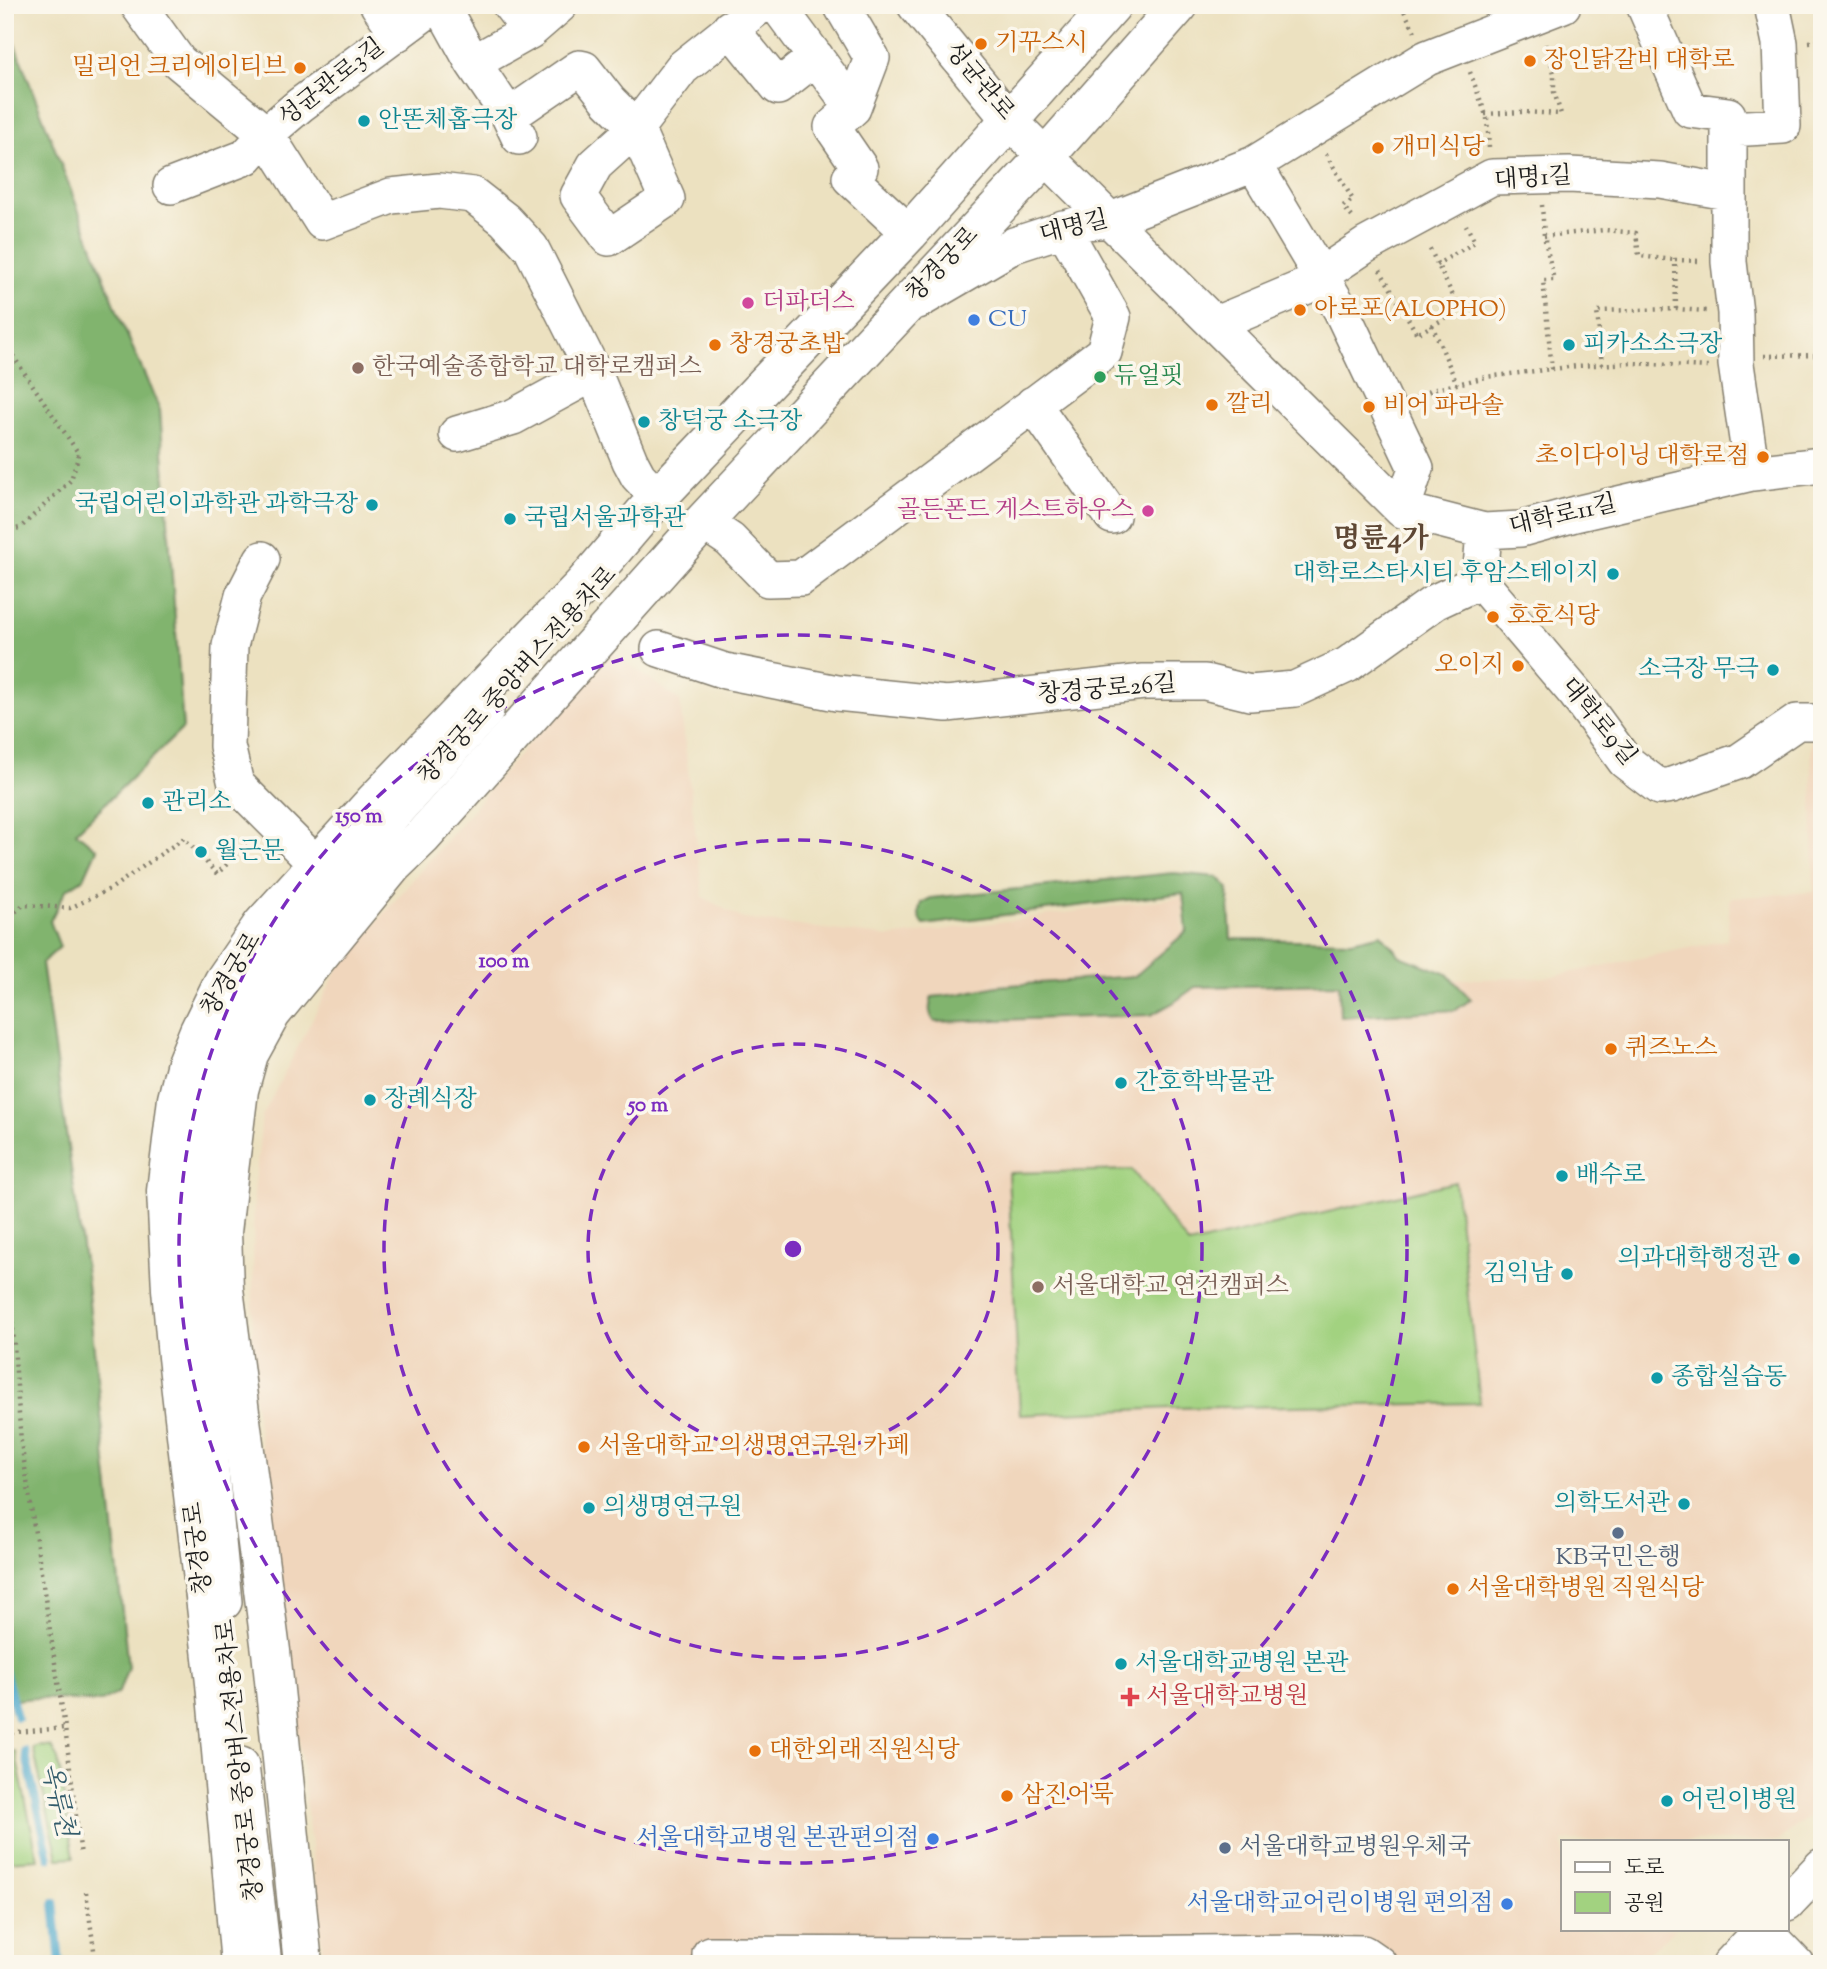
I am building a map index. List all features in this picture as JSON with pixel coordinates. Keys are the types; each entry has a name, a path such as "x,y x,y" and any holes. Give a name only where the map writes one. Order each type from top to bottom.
{"main road":[{"name":"창경궁로","path":"240,1964 215,1683 176,1344 166,1191 177,1099 186,1063 199,1031 223,982 262,925 373,803 583,585 658,497 909,233 1112,5"},
{"name":"창경궁로","path":"303,1964 271,1651 224,1289 222,1232 239,1090 249,1054 271,1014 393,865 422,837 703,522 1046,156 1179,5"}],"street":[{"path":"138,5 179,62 267,134 322,222 391,196 439,191 473,195 505,220 531,248 594,373 630,461 638,476 658,497"},
{"name":"성균관로3길","path":"171,186 246,158 267,134 388,19 435,5"},
{"path":"441,5 473,63 514,126 579,68 584,69 609,101 636,128 667,199 609,238 578,197 595,165 636,128 682,68 761,5"},
{"path":"473,63 520,18 560,5"},
{"path":"777,5 853,108"},
{"name":"성균관로","path":"915,5 1010,121 1046,156"},
{"path":"1644,5 1690,110 1728,115 1729,262 1735,313 1736,364 1752,473"},
{"path":"1729,129 1783,126 1780,43 1772,5"},
{"path":"730,29 778,87 842,7 872,58 853,108"},
{"name":"대명길","path":"902,310 1014,245 1085,222 1111,220 1254,164 1427,58 1551,10"},
{"name":"창경궁로","path":"853,108 832,127 860,168 850,178 909,233"},
{"path":"1046,156 1402,510 1416,468 1341,310 1254,164"},
{"name":"대명1길","path":"1216,324 1314,283 1321,275 1369,243 1492,177 1569,175 1660,180 1727,192"},
{"path":"703,522 730,540 768,579 801,578 1104,352 1113,317 1063,228"},
{"path":"457,435 513,417 594,373"},
{"name":"창경궁로 중앙버스전용차로","path":"264,1964 232,1684 193,1288 194,1175 207,1079 227,1029 246,994 290,936 379,830 770,394 772,379"},
{"path":"1033,404 1112,516"},
{"name":"대학로11길","path":"1402,510 1484,531 1521,529 1752,473 1822,465"},
{"path":"1480,581 1484,531"},
{"path":"262,559 243,596 230,646 228,746 236,784 317,865"},
{"name":"창경궁로26길","path":"659,649 726,671 837,693 947,704 1144,682 1205,682 1250,693 1295,689 1347,665 1435,603 1480,581"},
{"name":"대학로9길","path":"1480,581 1576,694 1625,761 1659,787 1740,761 1797,722 1822,722"},
{"path":"1788,1902 1822,1866"},
{"path":"1730,1964 1762,1930"},
{"path":"1764,1930 1796,1964"},
{"path":"710,1964 710,1954 1304,1952 1363,1953 1379,1964"}],"path":[{"path":"1708,5 1713,14 1732,5"},
{"path":"1485,114 1561,114 1554,92 1551,10"},
{"path":"1461,45 1485,114 1492,177"},
{"path":"1311,129 1353,200 1343,206 1369,243 1417,334 1460,310 1436,265 1417,218"},
{"path":"1539,177 1553,280 1543,281 1552,369"},
{"path":"1436,265 1475,242 1453,199"},
{"path":"1545,236 1605,230 1636,233 1639,256 1729,262"},
{"path":"1675,260 1676,309"},
{"path":"1602,365 1597,311 1676,309 1735,313"},
{"path":"1432,325 1457,384"},
{"path":"5,344 79,454 71,480 20,528 5,531"},
{"path":"1388,411 1432,390 1486,377 1632,363 1697,368 1736,364 1751,356 1822,355"},
{"path":"7,919 23,905 70,908 112,888 184,838 217,874 272,820"},
{"path":"5,906 7,919"},
{"path":"5,1217 21,1442 65,1728 81,1856"},
{"path":"5,1733 65,1728"},
{"path":"86,1892 96,1964"}],"shaded area":[{"name":"서울대학교 연건캠퍼스","path":"608,649 680,701 703,897 743,919 890,937 1182,897 1185,980 1544,978 1727,940 1730,898 1814,892 1811,733 1822,733 1822,1805 1780,1840 1561,1840 1561,1930 1675,1930 1635,1964 324,1964 294,1693 252,1381 254,1192 262,1117 339,967"}],"green space":[{"path":"5,19 122,323 160,410 183,728 76,832 97,849 84,878 66,890 50,921 60,947 42,963 86,1274 128,1667 119,1692 101,1702 36,1698 5,1701"},
{"path":"1173,873 1218,877 1228,888 1231,939 1352,941 1381,934 1400,956 1447,974 1471,999 1456,1010 1340,1017 1339,984 1195,987 1151,1015 935,1022 931,1016 932,997 997,986 1135,976 1187,931 1183,893 924,925 919,914 921,903 931,898"},
{"path":"1132,1170 1189,1245 1455,1182 1480,1403 1171,1408 1020,1415 1008,1173"},
{"path":"51,1747 58,1759 74,1857 58,1858 33,1748"},
{"path":"15,1751 38,1859 5,1861 5,1752"}],"waterway":[{"name":"옥류천","path":"5,1671 17,1717"},
{"name":"옥류천","path":"25,1751 49,1858"},
{"name":"옥류천","path":"54,1902 60,1964"}],"place":[{"name":"기꾸스시","path":"981,44"},
{"name":"장인닭갈비 대학로","path":"1530,61"},
{"name":"밀리언 크리에이티브","path":"300,68"},
{"name":"안똔체홉극장","path":"364,121"},
{"name":"개미식당","path":"1378,148"},
{"name":"더파더스","path":"748,303"},
{"name":"아로포(ALOPHO)","path":"1300,310"},
{"name":"CU","path":"974,320"},
{"name":"창경궁초밥","path":"715,345"},
{"name":"피카소소극장","path":"1569,345"},
{"name":"한국예술종합학교 대학로캠퍼스","path":"358,368"},
{"name":"듀얼핏","path":"1100,377"},
{"name":"깔리","path":"1212,405"},
{"name":"비어 파라솔","path":"1369,407"},
{"name":"창덕궁 소극장","path":"644,422"},
{"name":"초이다이닝 대학로점","path":"1763,457"},
{"name":"국립어린이과학관 과학극장","path":"372,505"},
{"name":"골든폰드 게스트하우스","path":"1148,511"},
{"name":"국립서울과학관","path":"510,519"},
{"name":"대학로스타시티 후암스테이지","path":"1613,574"},
{"name":"호호식당","path":"1493,617"},
{"name":"오이지","path":"1518,666"},
{"name":"소극장 무극","path":"1773,670"},
{"name":"관리소","path":"148,803"},
{"name":"월근문","path":"201,852"},
{"name":"퀴즈노스","path":"1611,1049"},
{"name":"간호학박물관","path":"1121,1083"},
{"name":"장례식장","path":"370,1100"},
{"name":"배수로","path":"1562,1176"},
{"name":"의과대학행정관","path":"1794,1259"},
{"name":"김익남","path":"1567,1274"},
{"name":"서울대학교 연건캠퍼스","path":"1038,1287"},
{"name":"종합실습동","path":"1657,1378"},
{"name":"서울대학교 의생명연구원 카페","path":"584,1447"},
{"name":"의학도서관","path":"1684,1504"},
{"name":"의생명연구원","path":"589,1508"},
{"name":"KB국민은행","path":"1618,1533"},
{"name":"서울대학병원 직원식당","path":"1453,1589"},
{"name":"서울대학교병원 본관","path":"1121,1664"},
{"name":"서울대학교병원","path":"1130,1697"},
{"name":"대한외래 직원식당","path":"755,1751"},
{"name":"삼진어묵","path":"1007,1796"},
{"name":"어린이병원","path":"1667,1801"},
{"name":"서울대학교병원 본관편의점","path":"933,1839"},
{"name":"서울대학교병원우체국","path":"1225,1848"},
{"name":"서울대학교어린이병원 편의점","path":"1507,1904"}],"district":[{"name":"명륜4가","path":"1381,540"}]}
